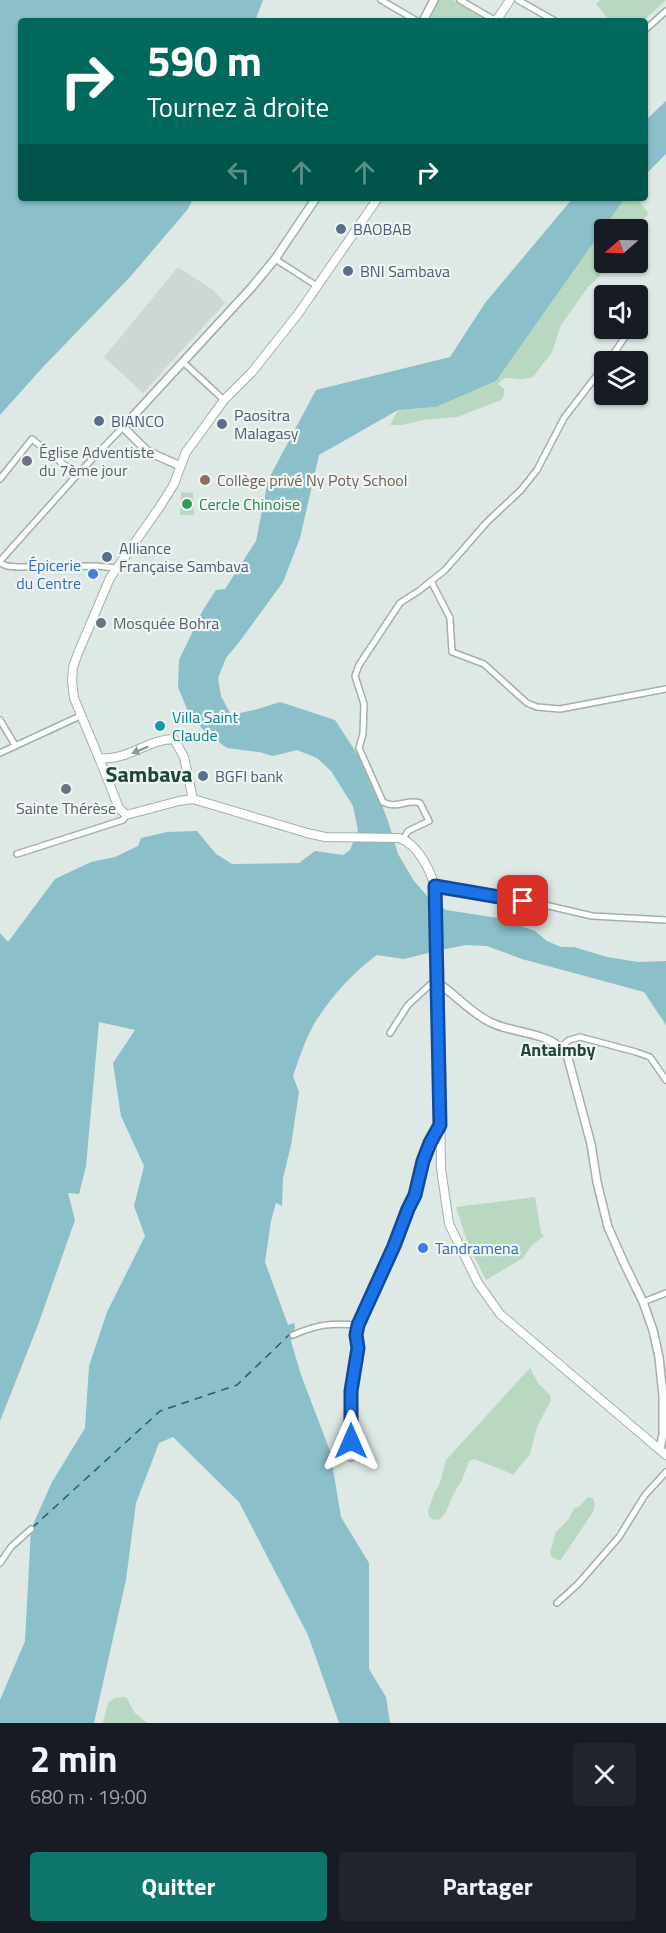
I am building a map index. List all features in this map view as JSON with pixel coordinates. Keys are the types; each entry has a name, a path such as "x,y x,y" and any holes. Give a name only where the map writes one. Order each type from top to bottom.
{"main road":[{"path":"498,18 510,0"},
{"path":"376,201 298,314 252,372 224,400 186,452 174,484 116,568 104,590 74,666 74,698 119,808 126,815 193,799 307,834 325,837 407,840 418,854 436,891 441,1168 449,1224 478,1283 500,1314 663,1452"},
{"path":"99,758 119,758 159,742 174,739 184,757 193,799"}],"street":[{"path":"381,0 412,18"},
{"path":"425,18 434,0"},
{"path":"460,0 491,18"},
{"path":"518,0 550,18"},
{"path":"648,27 666,11"},
{"path":"116,568 18,567 7,566 0,562 77,475 252,287 275,260 314,201"},
{"path":"275,260 317,286"},
{"path":"183,362 224,400"},
{"path":"401,839 408,831 429,821 420,803 415,801 394,806 383,802 359,748 363,734 364,704 355,676 372,643 400,603 445,570 487,522 521,490 537,470 564,418 594,379"},
{"path":"123,428 147,451 180,466"},
{"path":"0,479 32,439 77,475"},
{"path":"431,581 450,618 452,652 484,664 527,703 537,707 560,709 666,689"},
{"path":"0,753 81,716"},
{"path":"0,720 15,745"},
{"path":"17,854 112,824 123,820 126,815"},
{"path":"436,891 545,905 592,916 666,920"},
{"path":"390,1033 408,1005 432,983 438,983 491,1023 544,1038 561,1047 568,1058 591,1144 597,1182 609,1227 643,1302 653,1330 659,1357 663,1396 663,1452"},
{"path":"561,1047 569,1040 579,1037 636,1052 650,1057 666,1080"},
{"path":"351,1458 351,1391 358,1348 356,1335 358,1325 415,1195 423,1161 440,1125"},
{"path":"643,1302 666,1293"},
{"path":"293,1335 322,1324 358,1325"},
{"path":"557,1603 578,1584 614,1543 645,1495 666,1472"},
{"path":"0,1563 10,1547 31,1529"}],"shaded area":[{"path":"178,267 213,290 225,303 143,393 104,357"}],"green space":[{"path":"439,0 453,0 485,18 430,18"},
{"path":"600,0 666,0 646,18 608,18 596,4"},
{"path":"623,201 639,201 648,213 643,219 610,219"},
{"path":"594,242 594,273 601,273 561,325 552,352 533,377 504,379 498,384 504,389 501,400 457,417 390,425 398,410 436,407 496,381"},
{"name":"Cercle Chinoise","path":"181,492 193,493 194,515 180,515"},
{"path":"535,1197 541,1233 544,1236 531,1246 523,1258 486,1280 468,1244 456,1207"},
{"path":"530,1368 538,1383 550,1395 551,1400 537,1427 530,1454 513,1475 474,1459 469,1461 446,1512 440,1519 434,1520 429,1517 428,1511 440,1483 446,1460"},
{"path":"588,1497 593,1498 595,1504 593,1512 560,1561 552,1557 550,1552 556,1532 569,1519 574,1508 579,1507"},
{"path":"115,1698 127,1698 134,1712 147,1723 103,1723 108,1703"}],"water":[{"path":"0,0 263,0 256,18 18,18 18,201 192,201 188,209 130,277 0,415"},
{"path":"666,101 666,154 648,172 648,118"},
{"path":"570,201 623,201 610,219 594,219 594,242 496,381 436,407 398,410 319,455 300,538 283,582 226,658 218,678 221,696 231,715 280,702 335,720 369,772 398,854 414,881 429,898 446,910 498,918 535,931 547,941 561,947 574,947 607,957 638,962 666,961 666,1025 644,992 522,959 487,946 466,945 404,959 377,955 334,995 314,1024 305,1043 293,1076 299,1092 291,1145 283,1178 282,1206 276,1203 265,1262 288,1325 294,1323 291,1341 301,1375 330,1451 341,1517 369,1563 369,1669 386,1697 390,1723 339,1723 308,1635 239,1502 173,1437 159,1443 136,1503 126,1580 94,1723 0,1723 0,1700 25,1641 31,1529 52,1482 85,1428 89,1366 107,1312 145,1236 134,1206 144,1166 121,1116 113,1063 135,1030 99,1022 86,1166 79,1194 68,1193 75,1220 38,1325 0,1421 0,933 8,942 55,879 91,862 115,857 138,846 141,838 167,832 197,831 216,854 232,864 299,863 315,851 343,855 350,850 358,830 353,806 331,771 317,758 297,750 273,756 227,748 205,732 187,709 178,687 179,660 203,610 216,590 225,589 256,541 268,480 316,390 450,357 485,303"}],"ferry route":[{"path":"32,1528 160,1411 237,1385 290,1334 292,1335"}],"place":[{"name":"BAOBAB","path":"341,229"},
{"name":"BNI Sambava","path":"348,271"},
{"name":"BIANCO","path":"99,421"},
{"name":"Paositra Malagasy","path":"222,424"},
{"name":"Église Adventiste du 7ème jour","path":"27,461"},
{"name":"Collège privé Ny Poty School","path":"205,480"},
{"name":"Cercle Chinoise","path":"187,504"},
{"name":"Alliance Française Sambava","path":"107,557"},
{"name":"Épicerie du Centre","path":"93,574"},
{"name":"Mosquée Bohra","path":"101,623"},
{"name":"Villa Saint Claude","path":"160,726"},
{"name":"BGFI bank","path":"203,776"},
{"name":"Sainte Thérèse","path":"66,789"},
{"name":"Tandramena","path":"423,1248"}],"district":[{"name":"Sambava","path":"149,774"},
{"name":"Antaimby","path":"558,1049"}],"route":[{"path":"351,1441 351,1380 358,1348 356,1335 358,1325 415,1195 423,1161 440,1125 435,886 523,901"}]}
